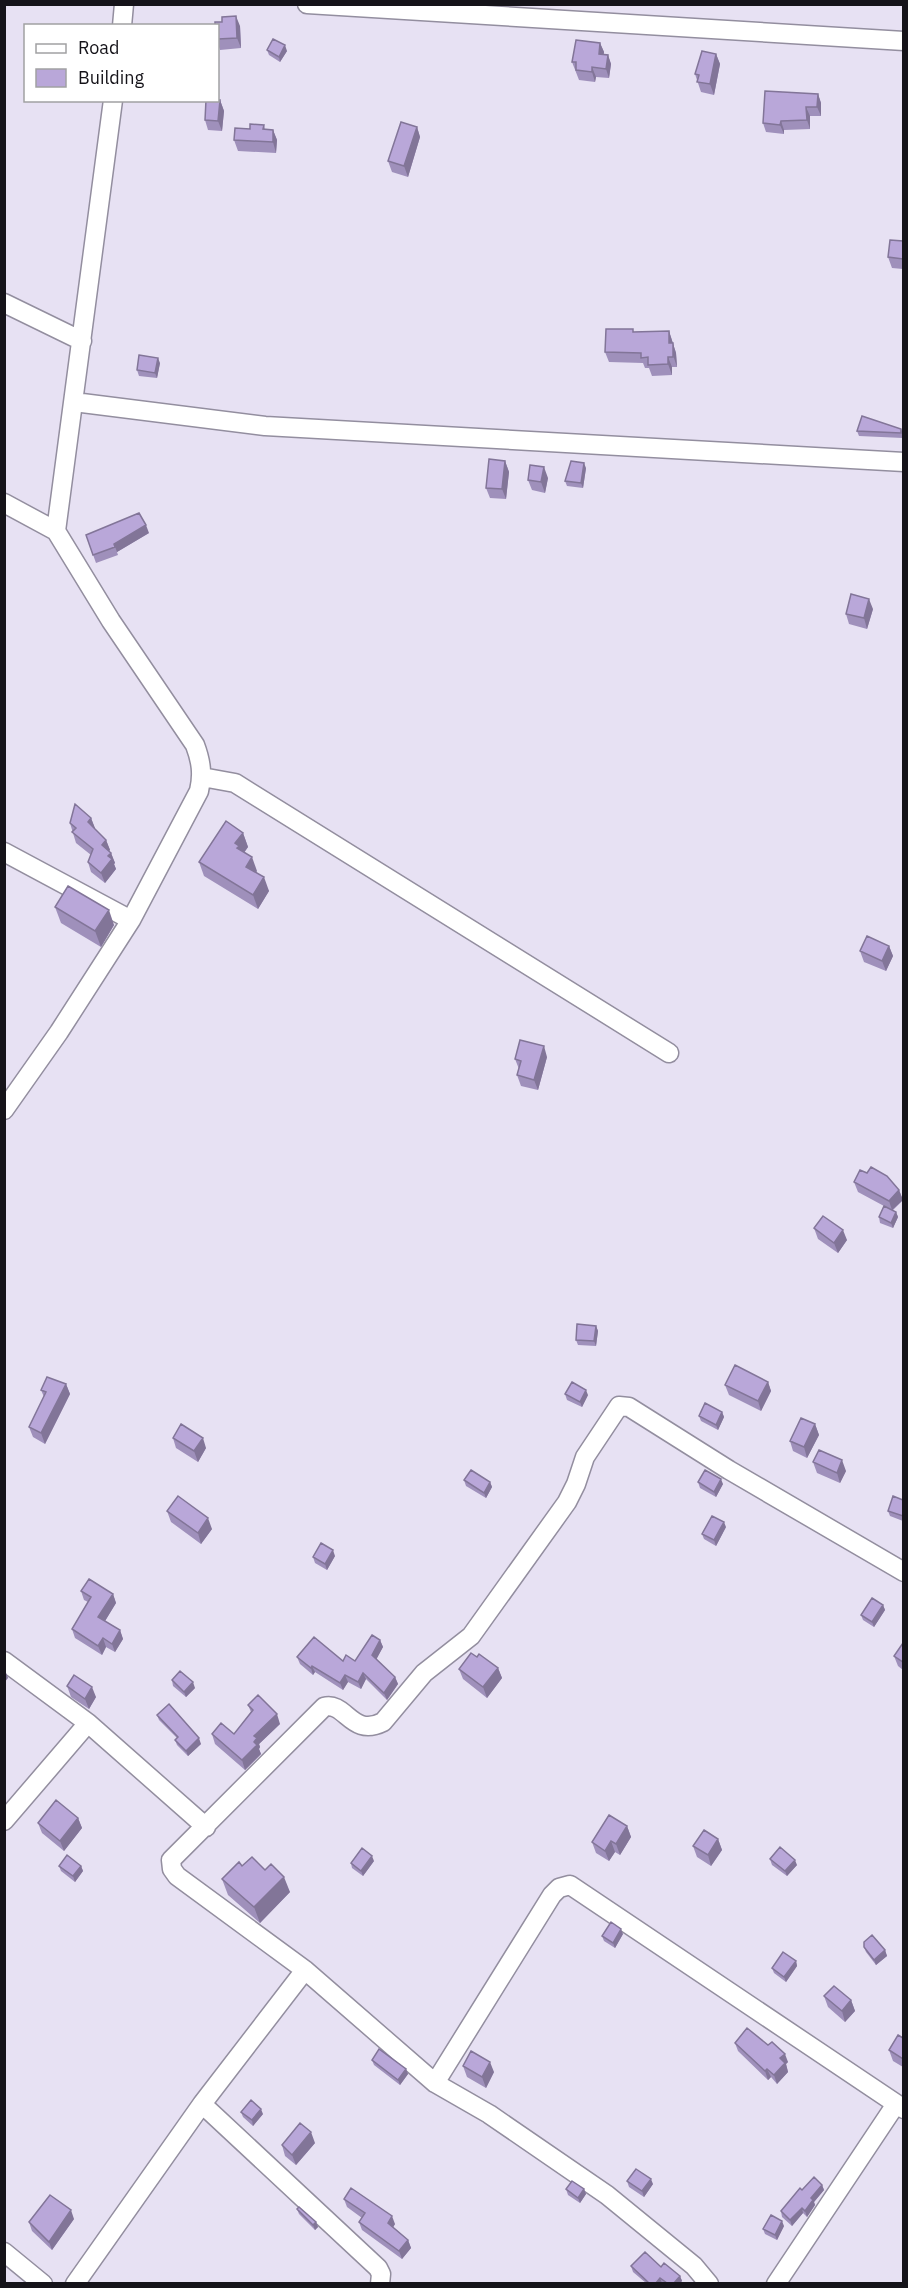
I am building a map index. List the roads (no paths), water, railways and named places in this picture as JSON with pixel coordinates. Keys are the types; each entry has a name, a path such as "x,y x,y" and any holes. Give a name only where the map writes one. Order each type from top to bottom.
{"street":[{"path":"122,24 124,4"},
{"path":"307,4 903,40"},
{"path":"56,531 112,102"},
{"path":"4,303 82,340"},
{"path":"74,402 265,426 903,462"},
{"path":"4,503 56,531 111,621 195,745 201,759 202,777 199,791 131,920 59,1032 4,1110"},
{"path":"202,777 235,783 669,1053"},
{"path":"4,852 131,920"},
{"path":"709,2283 694,2266 607,2195 489,2114 435,2083 305,1970 177,1876 172,1869 171,1860 324,1707 334,1707 360,1726 375,1726 383,1722 424,1673 471,1636 567,1502 576,1484 585,1456 619,1406 629,1407 729,1470 903,1572"},
{"path":"4,1661 88,1723 206,1827"},
{"path":"4,1821 88,1723"},
{"path":"435,2083 552,1895 559,1887 570,1886 900,2107 776,2283"},
{"path":"75,2283 202,2104 305,1970"},
{"path":"202,2104 378,2268 381,2274 380,2283"},
{"path":"4,2252 43,2283"}]}
